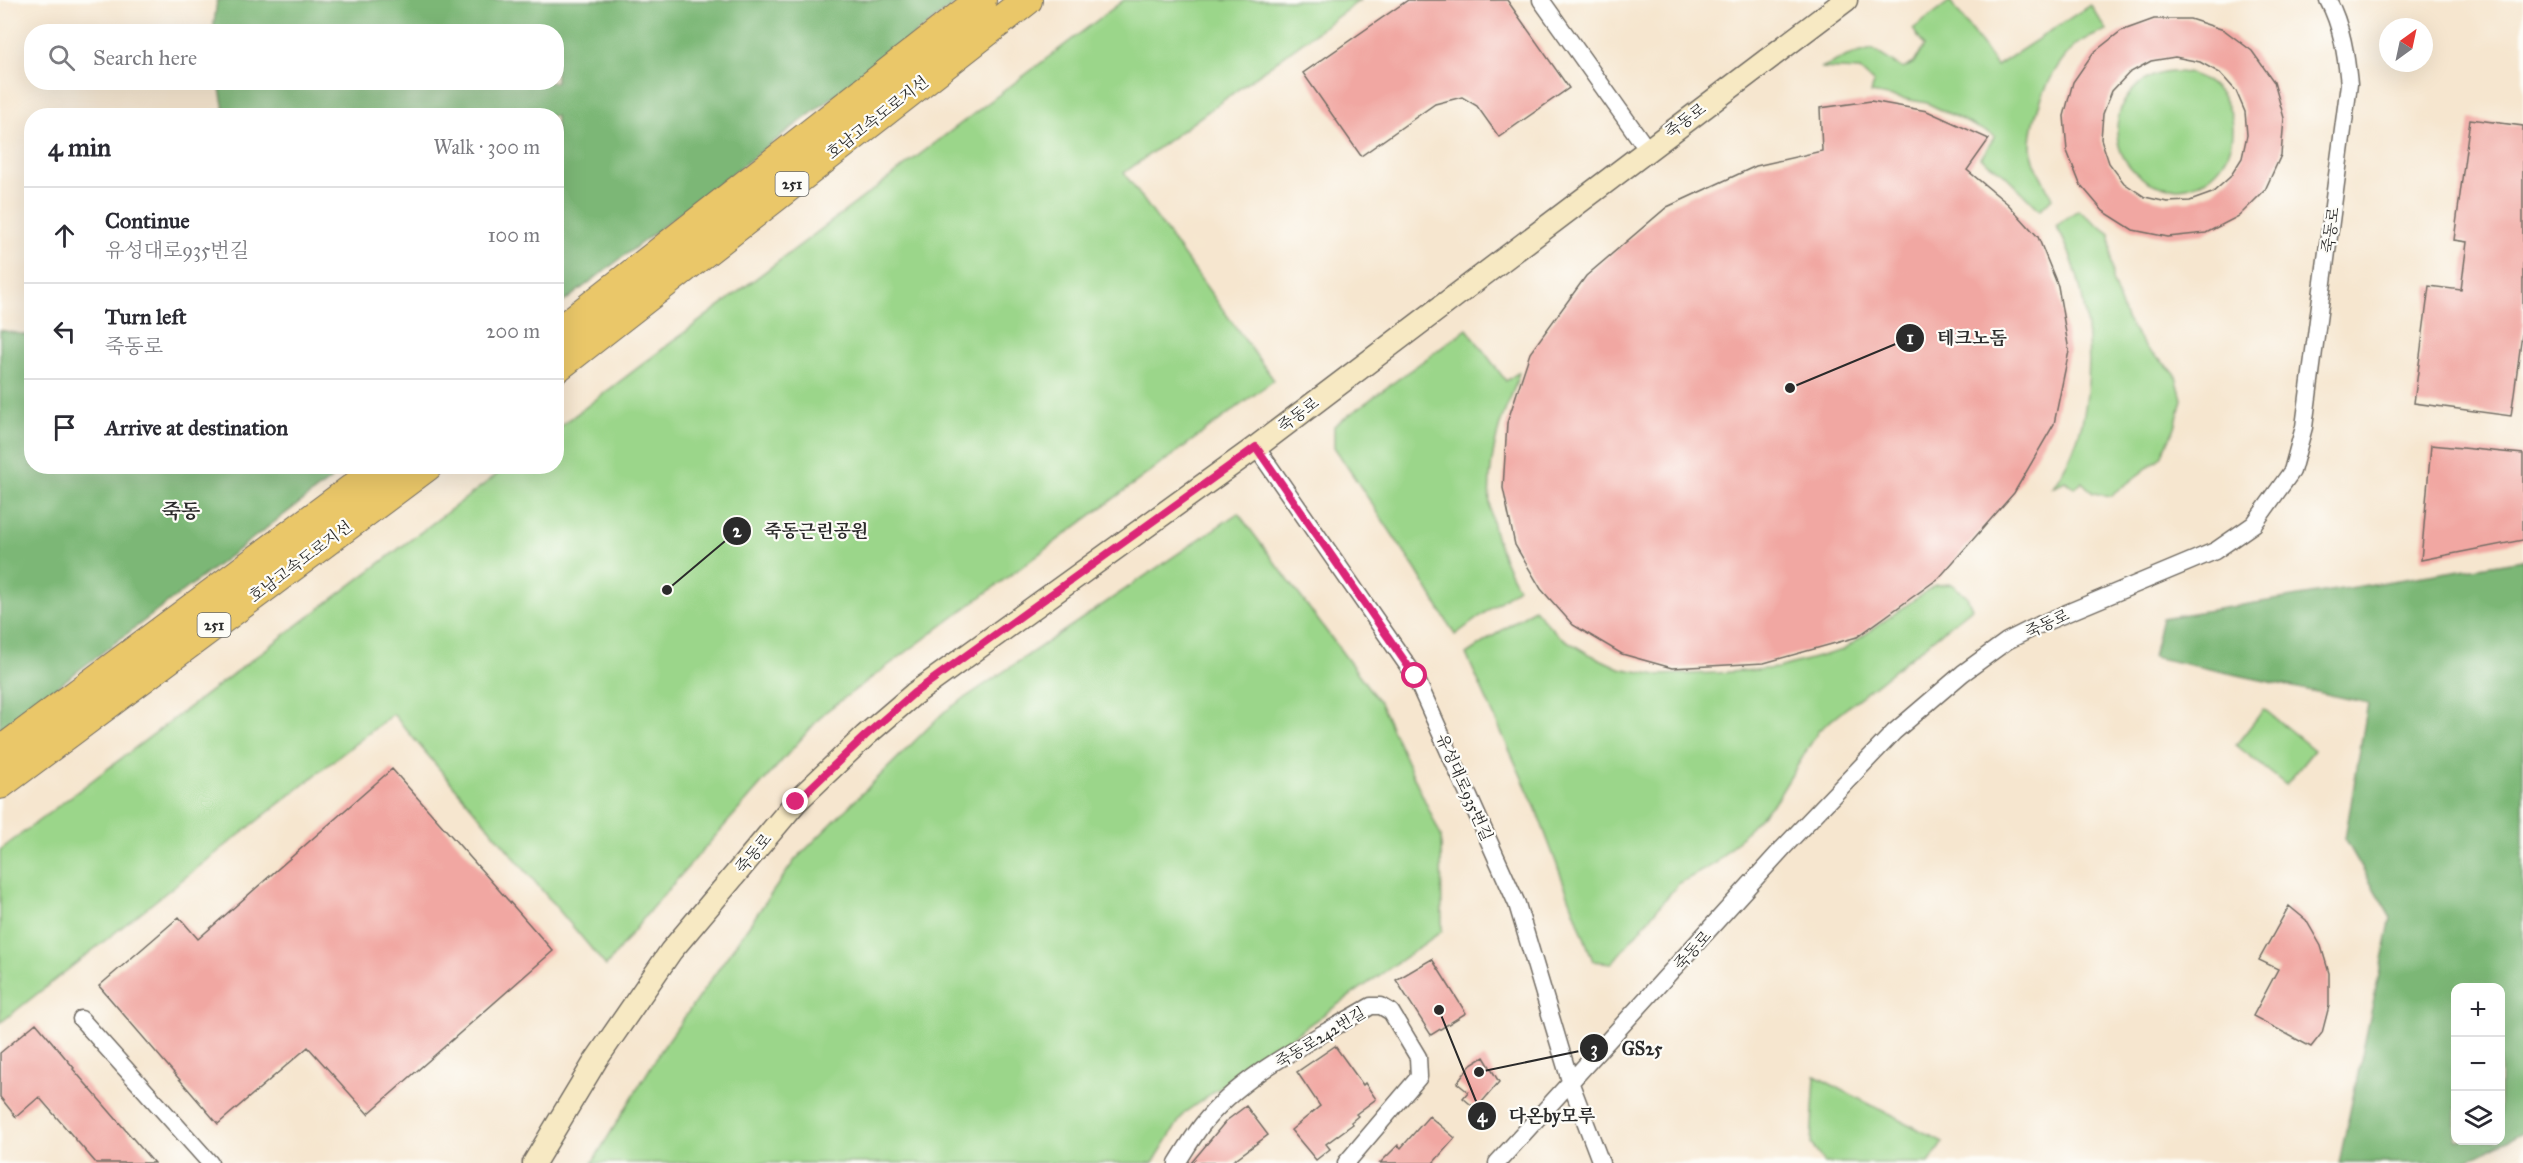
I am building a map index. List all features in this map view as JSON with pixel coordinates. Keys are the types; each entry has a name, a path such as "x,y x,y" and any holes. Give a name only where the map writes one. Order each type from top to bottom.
{"highway":[{"name":"호남고속도로지선","path":"564,328 981,0"},
{"name":"호남고속도로지선","path":"564,362 1027,0"},
{"name":"호남고속도로지선","path":"0,752 372,474"},
{"name":"호남고속도로지선","path":"0,784 416,474"}],"street":[{"path":"1541,0 1647,149"},
{"name":"죽동로","path":"534,1163 596,1060 671,951 796,802 865,736 914,693 1256,447 1846,0"},
{"name":"죽동로","path":"1497,1163 1806,824 1894,732 1963,673 2007,641 2043,623 2215,551 2254,524 2278,493 2292,471 2304,427 2349,84 2345,52 2336,14 2328,0"},
{"name":"유성대로935번길","path":"1256,447 1415,676 1517,904 1571,1084 1601,1163"},
{"name":"죽동로242번길","path":"1177,1163 1203,1124 1229,1097 1264,1070 1371,1006 1381,1006 1391,1012 1418,1057 1419,1077 1346,1163"},
{"path":"81,1019 210,1163"}],"green space":[{"path":"217,0 960,0 564,302 564,108 224,108 220,90 564,90 564,24 214,24"},
{"path":"1124,0 1360,0 1124,173 1274,380 824,713 651,909 606,966 393,714 0,1023 0,850 498,474 564,474 564,424"},
{"path":"1950,1 1997,66 2090,5 2107,30 2074,47 2050,79 2044,93 2034,121 2031,147 2036,166 2052,198 2040,210 2004,174 1981,158 1995,136 1927,103 1871,93 1874,83 1860,70 1821,68 1847,56 1872,49 1903,69 1914,63 1924,46 1913,29"},
{"path":"2175,72 2197,77 2216,89 2228,108 2233,130 2228,152 2216,171 2197,183 2175,188 2153,183 2134,171 2122,152 2117,130 2122,108 2134,89 2153,77"},
{"path":"2078,210 2110,234 2112,280 2126,319 2145,347 2175,373 2182,399 2175,427 2161,457 2111,496 2093,493 2082,482 2074,488 2065,481 2053,487 2073,450 2087,397 2088,336 2084,306 2068,249 2056,226"},
{"path":"1467,329 1506,381 1519,372 1499,428 1490,472 1489,492 1494,529 1518,588 1455,635 1416,570 1334,447 1334,426"},
{"path":"0,330 24,335 24,474 338,474 0,730"},
{"path":"1238,513 1380,703 1441,836 1442,931 1184,1113 1153,1163 592,1163 660,1052 795,860 944,712"},
{"path":"2523,560 2523,1132 2505,1141 2505,983 2451,983 2451,1145 2497,1145 2462,1163 2339,1163 2391,918 2345,839 2368,703 2153,657 2162,618"},
{"path":"1951,584 1966,595 1972,608 1819,730 1777,799 1716,863 1678,884 1612,963 1593,961 1536,809 1466,654 1534,609 1559,636 1587,653 1619,668 1657,675 1778,668 1843,650 1935,585"},
{"path":"2264,709 2314,750 2286,785 2236,745"},
{"path":"1815,1076 1943,1142 1929,1163 1824,1163 1811,1144"}],"building":[{"path":"1408,0 1507,0 1569,88 1499,137 1477,106 1462,97 1435,104 1361,156 1303,73"},
{"path":"2154,19 2190,19 2224,30 2252,51 2274,82 2284,118 2281,155 2265,190 2239,216 2206,233 2168,237 2133,230 2103,211 2080,184 2067,151 2064,116 2073,82 2093,53 2121,31","holes":["2175,57 2200,62 2220,73 2236,91 2245,112 2247,135 2242,158 2230,177 2212,193 2190,201 2167,202 2145,197 2124,183 2109,163 2101,139 2103,114 2112,91 2129,73 2151,61"]},
{"path":"1871,101 1927,111 1989,139 1967,170 2008,204 2038,237 2058,286 2069,351 2054,424 2014,493 1939,578 1857,637 1764,663 1672,668 1622,654 1573,625 1541,589 1515,545 1503,488 1507,423 1530,353 1586,276 1667,207 1756,166 1822,151 1820,108"},
{"path":"2470,119 2523,126 2523,327 2511,416 2414,403 2429,286 2461,290 2467,242 2454,240"},
{"path":"2431,445 2523,454 2523,540 2421,560"},
{"path":"392,769 553,951 368,1114 308,1047 218,1124 99,986 179,917 198,939"},
{"path":"2289,906 2306,920 2321,946 2329,973 2329,1006 2322,1033 2311,1047 2253,1016 2278,969 2259,960"},
{"path":"1432,959 1466,1013 1431,1035 1396,980"},
{"path":"36,1023 154,1163 96,1163 39,1097 16,1117 0,1097 0,1053"},
{"path":"1335,1046 1376,1099 1356,1114 1358,1116 1351,1122 1353,1124 1326,1144 1330,1149 1316,1160 1291,1130 1320,1106 1297,1072"},
{"path":"1484,1057 1499,1082 1476,1109 1463,1098 1468,1092 1457,1083 1471,1065"},
{"path":"1246,1106 1268,1135 1230,1163 1191,1163 1226,1121"},
{"path":"1429,1116 1455,1138 1433,1163 1380,1163 1398,1145 1401,1148"}],"place":[{"name":"테크노돔","path":"1790,388"},
{"name":"죽동근린공원","path":"667,590"},
{"name":"다온by모루","path":"1439,1010"},
{"name":"GS25","path":"1479,1072"}],"district":[{"name":"죽동","path":"181,511"}],"route":[{"path":"796,802 914,693 1256,447 1415,676"}]}
